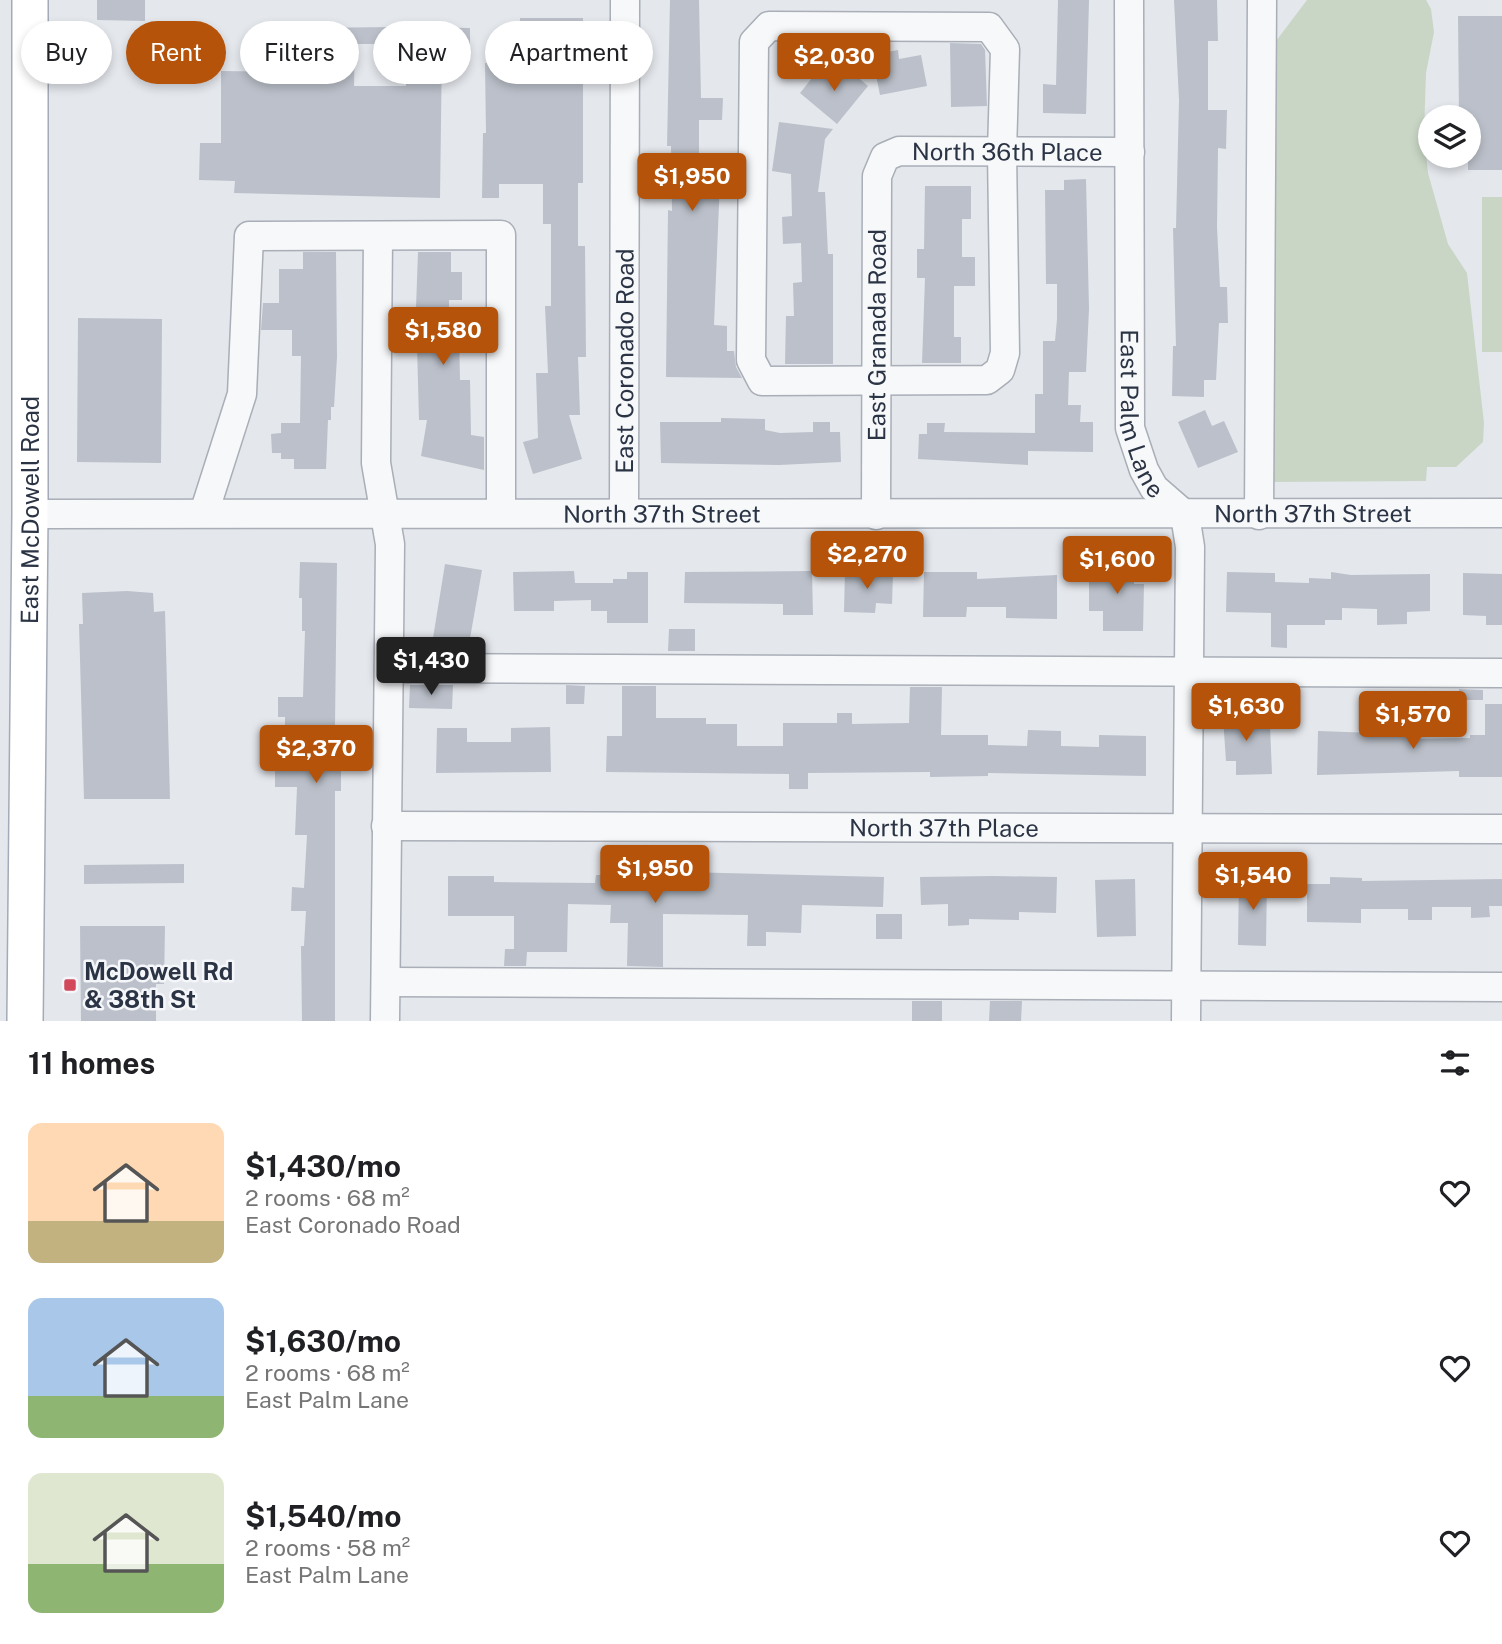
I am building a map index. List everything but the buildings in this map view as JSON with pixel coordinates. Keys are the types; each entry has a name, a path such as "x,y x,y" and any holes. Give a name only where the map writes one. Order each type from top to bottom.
{"main road":[{"name":"East McDowell Road","path":"25,1021 30,514 30,0"}],"street":[{"name":"East Coronado Road","path":"624,513 625,0"},
{"name":"East Palm Lane","path":"1129,0 1130,428 1144,470 1154,488 1185,515 1190,547 1186,1021"},
{"path":"1259,515 1262,0"},
{"path":"769,26 989,27 1005,49 1002,152 1005,353 1000,370 987,380 762,381 751,360 754,42 769,26"},
{"name":"North 36th Place","path":"885,157 899,151 1130,152"},
{"name":"East Granada Road","path":"876,515 877,176 885,157"},
{"path":"204,513 242,394 249,236 501,235 501,513"},
{"path":"378,236 376,463 390,544 385,1021"},
{"name":"North 37th Street","path":"30,514 1502,513"},
{"path":"389,668 1502,673"},
{"name":"North 37th Place","path":"386,826 1502,829"},
{"path":"386,982 1502,987"}],"green space":[{"path":"1307,0 1426,0 1431,9 1434,32 1426,73 1425,105 1418,105 1418,168 1427,168 1448,244 1467,273 1484,423 1483,442 1456,467 1427,467 1426,481 1264,482 1261,61"},
{"path":"1482,197 1502,197 1502,352 1482,352"}],"place":[{"name":"McDowell Rd & 38th St","path":"70,985"}]}
